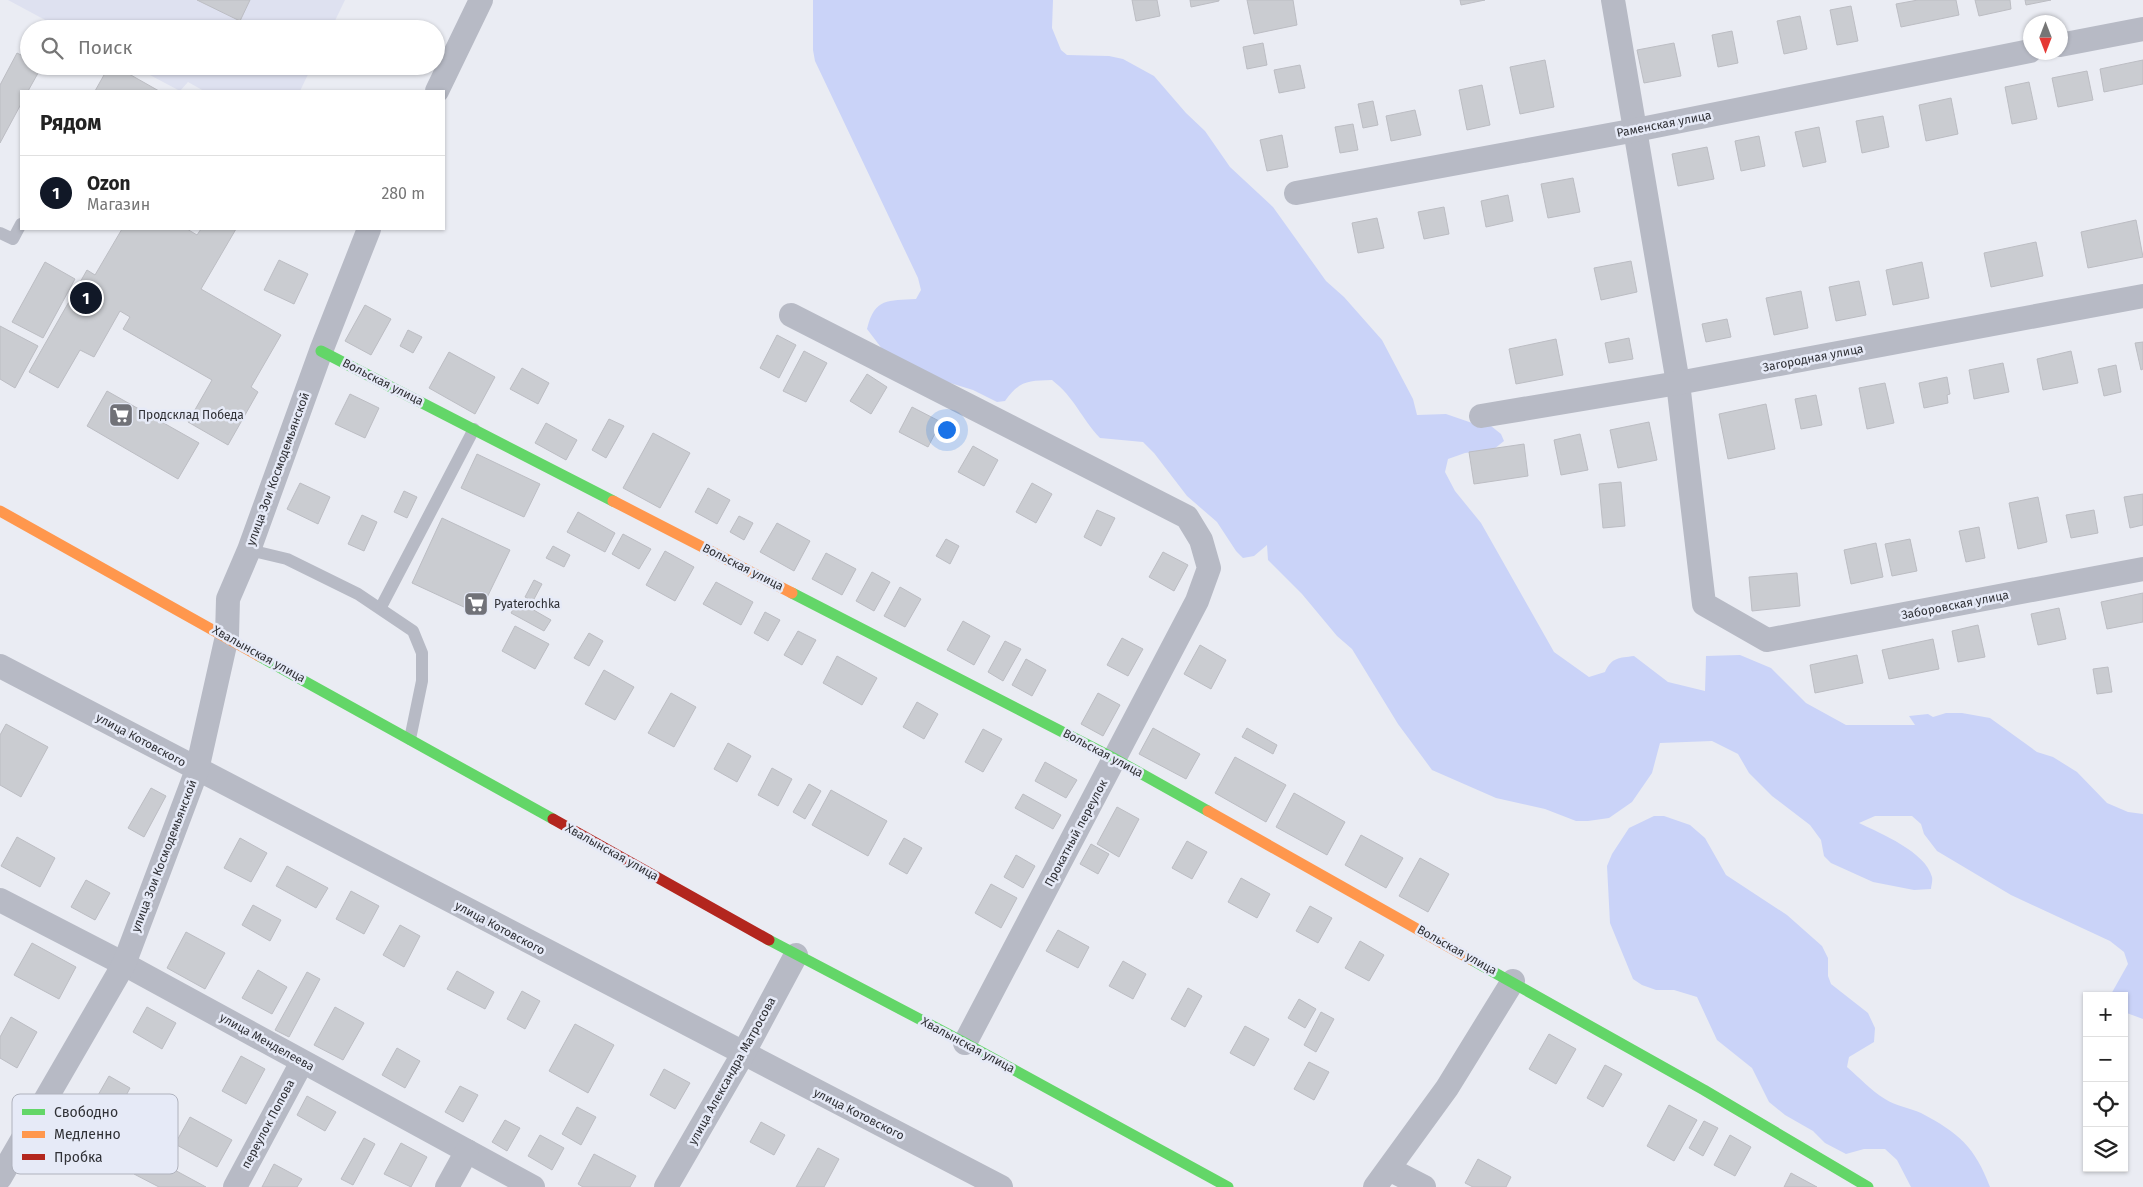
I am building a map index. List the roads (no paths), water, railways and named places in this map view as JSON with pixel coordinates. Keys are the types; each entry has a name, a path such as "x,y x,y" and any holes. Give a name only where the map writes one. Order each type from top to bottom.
{"street":[{"path":"445,74 481,0"},
{"path":"1613,0 1678,383"},
{"path":"2068,44 2143,29"},
{"name":"Раменская улица","path":"1296,193 1636,130 2023,53"},
{"path":"437,90 445,75"},
{"name":"улица Зои Космодемьянской","path":"49,1094 124,964 197,770 227,636 228,599 249,550 321,351 369,230"},
{"name":"Загородная улица","path":"1482,416 1678,383 2143,296"},
{"name":"Прокатный переулок","path":"791,314 1187,517 1201,540 1209,568 1197,601 965,1043"},
{"name":"Вольская улица","path":"321,351 1115,759 1513,981 1704,1090 1868,1187"},
{"name":"Заборовская улица","path":"1678,383 1704,604 1767,640 2143,569"},
{"name":"Хвалынская улица","path":"0,511 796,955 965,1043 1228,1187"},
{"name":"улица Котовского","path":"0,666 1001,1187"},
{"name":"улица Менделеева","path":"0,900 124,964 532,1187"},
{"name":"улица Александра Матросова","path":"666,1187 743,1054 796,955"},
{"path":"1424,1187 1382,1178 1447,1088 1513,981"},
{"name":"переулок Попова","path":"235,1187 302,1062"},
{"path":"447,1187 467,1151"},
{"name":"улица Зои Космодемьянской","path":"0,1178 12,1157"}],"lane":[{"path":"0,233 13,238 20,226"},
{"path":"381,607 474,429"},
{"path":"249,550 287,559 381,607 413,631 422,653 422,681 410,739"}],"place":[{"name":"Ozon","path":"86,298"},
{"name":"Продсклад Победа","path":"121,415"},
{"name":"Pyaterochka","path":"476,604"}]}
